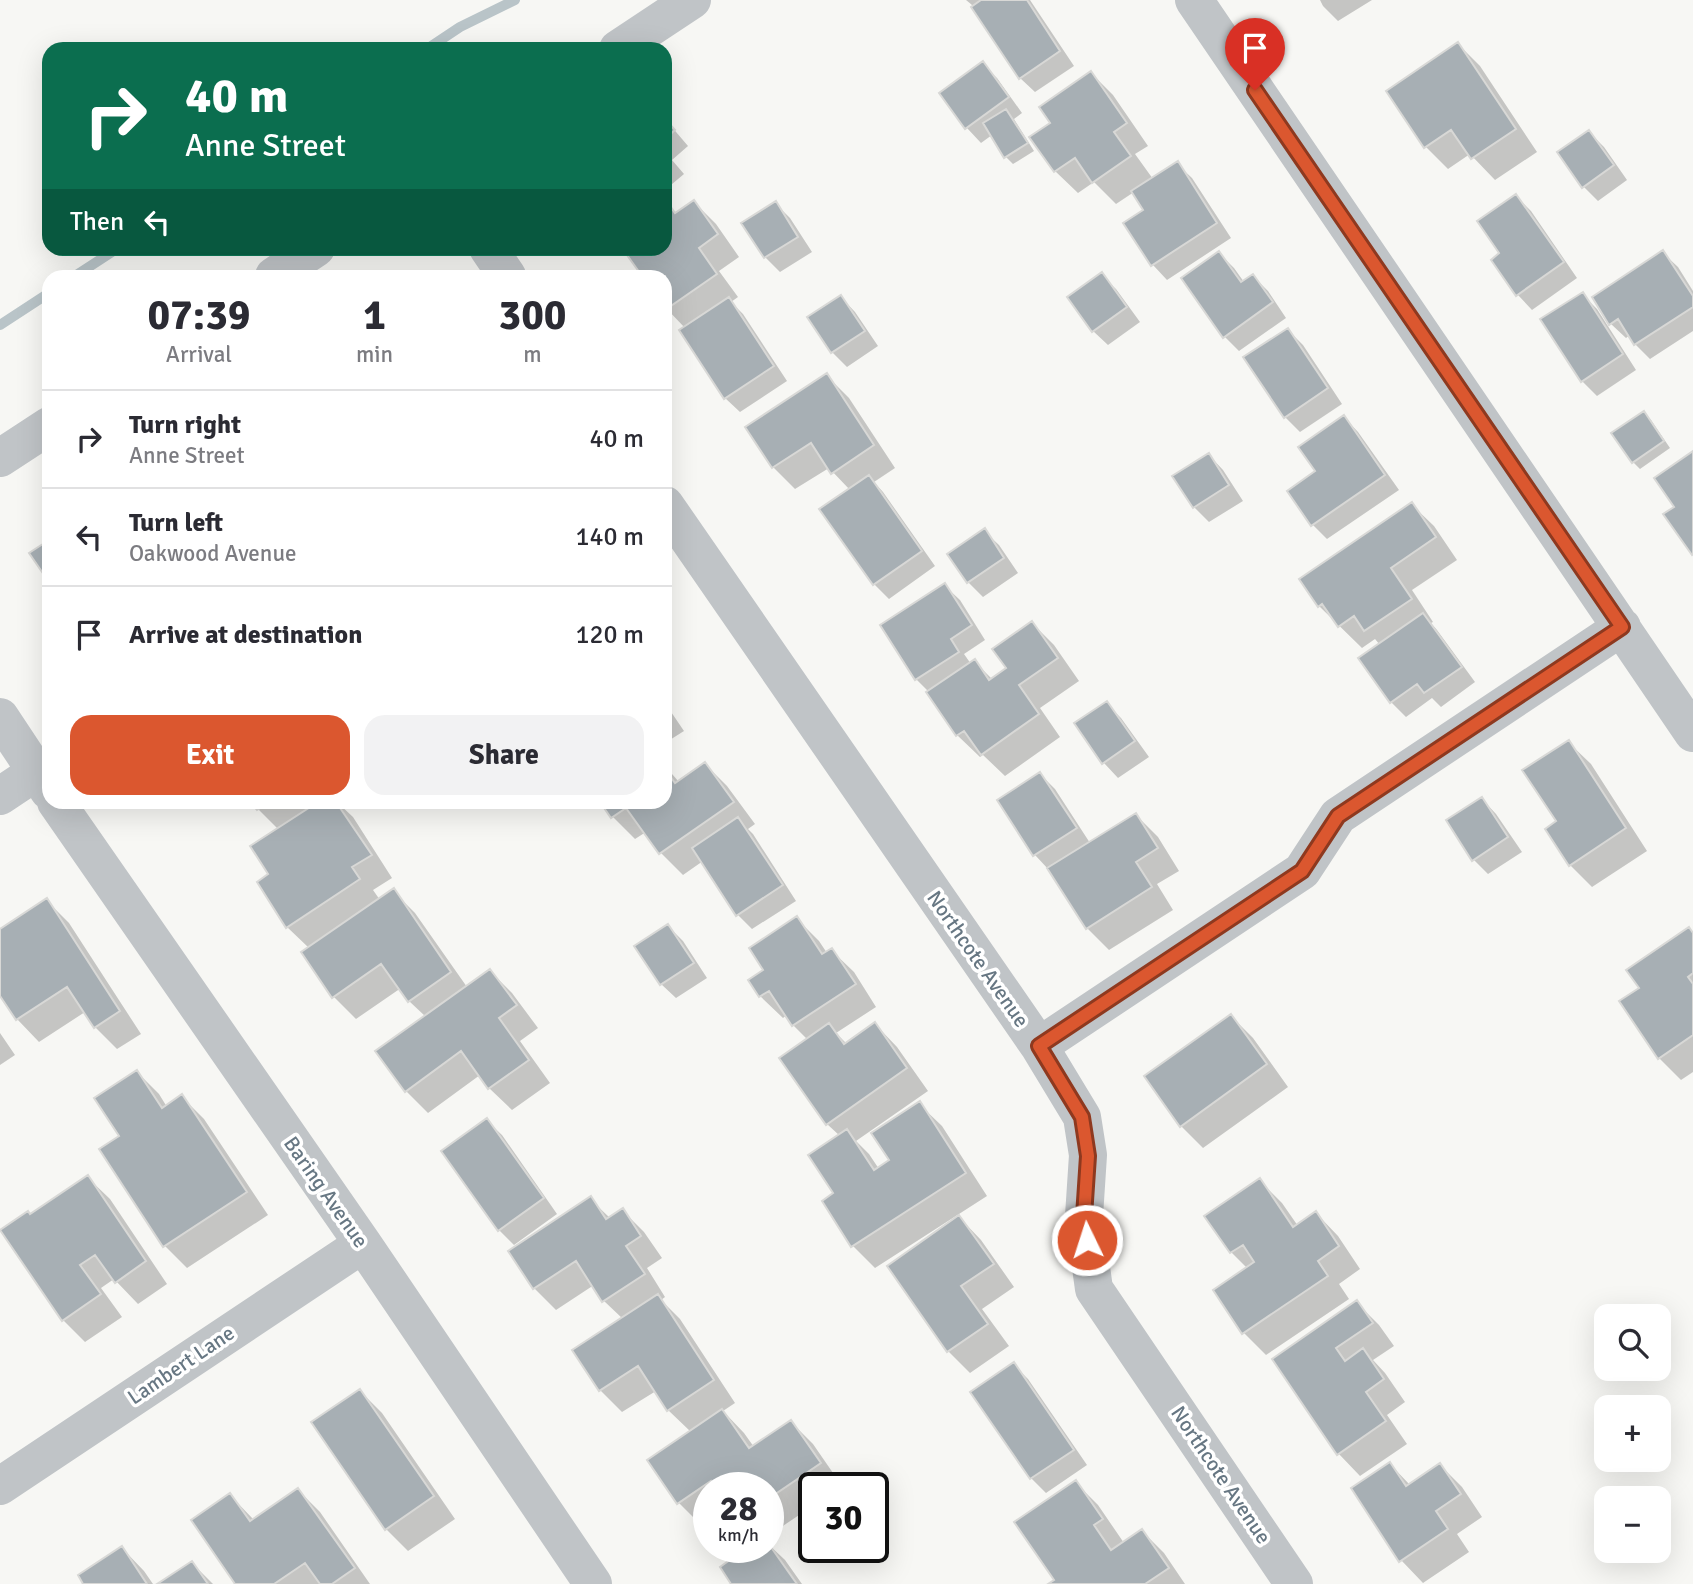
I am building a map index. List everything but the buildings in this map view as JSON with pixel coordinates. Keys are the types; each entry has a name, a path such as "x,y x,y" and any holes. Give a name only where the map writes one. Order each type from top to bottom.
{"street":[{"path":"629,42 692,0"},
{"path":"1194,0 1693,733"},
{"path":"283,270 304,256"},
{"path":"0,458 42,431"},
{"name":"Northcote Avenue","path":"672,515 1039,1046 1082,1117 1088,1156 1084,1216 1094,1289 1294,1584"},
{"path":"1039,1046 1302,871 1338,816 1622,627"},
{"name":"Baring Avenue","path":"0,717 42,780"},
{"path":"0,796 42,789"},
{"name":"Baring Avenue","path":"62,809 363,1244 593,1584"},
{"name":"Lambert Lane","path":"0,1486 363,1244"}],"waterway":[{"path":"438,42 460,27 515,0"},
{"path":"84,270 106,256"},
{"path":"0,325 42,298"}],"route":[{"path":"1087,1240 1084,1216 1088,1156 1082,1117 1039,1046 1302,871 1338,816 1622,627 1255,90"}]}
